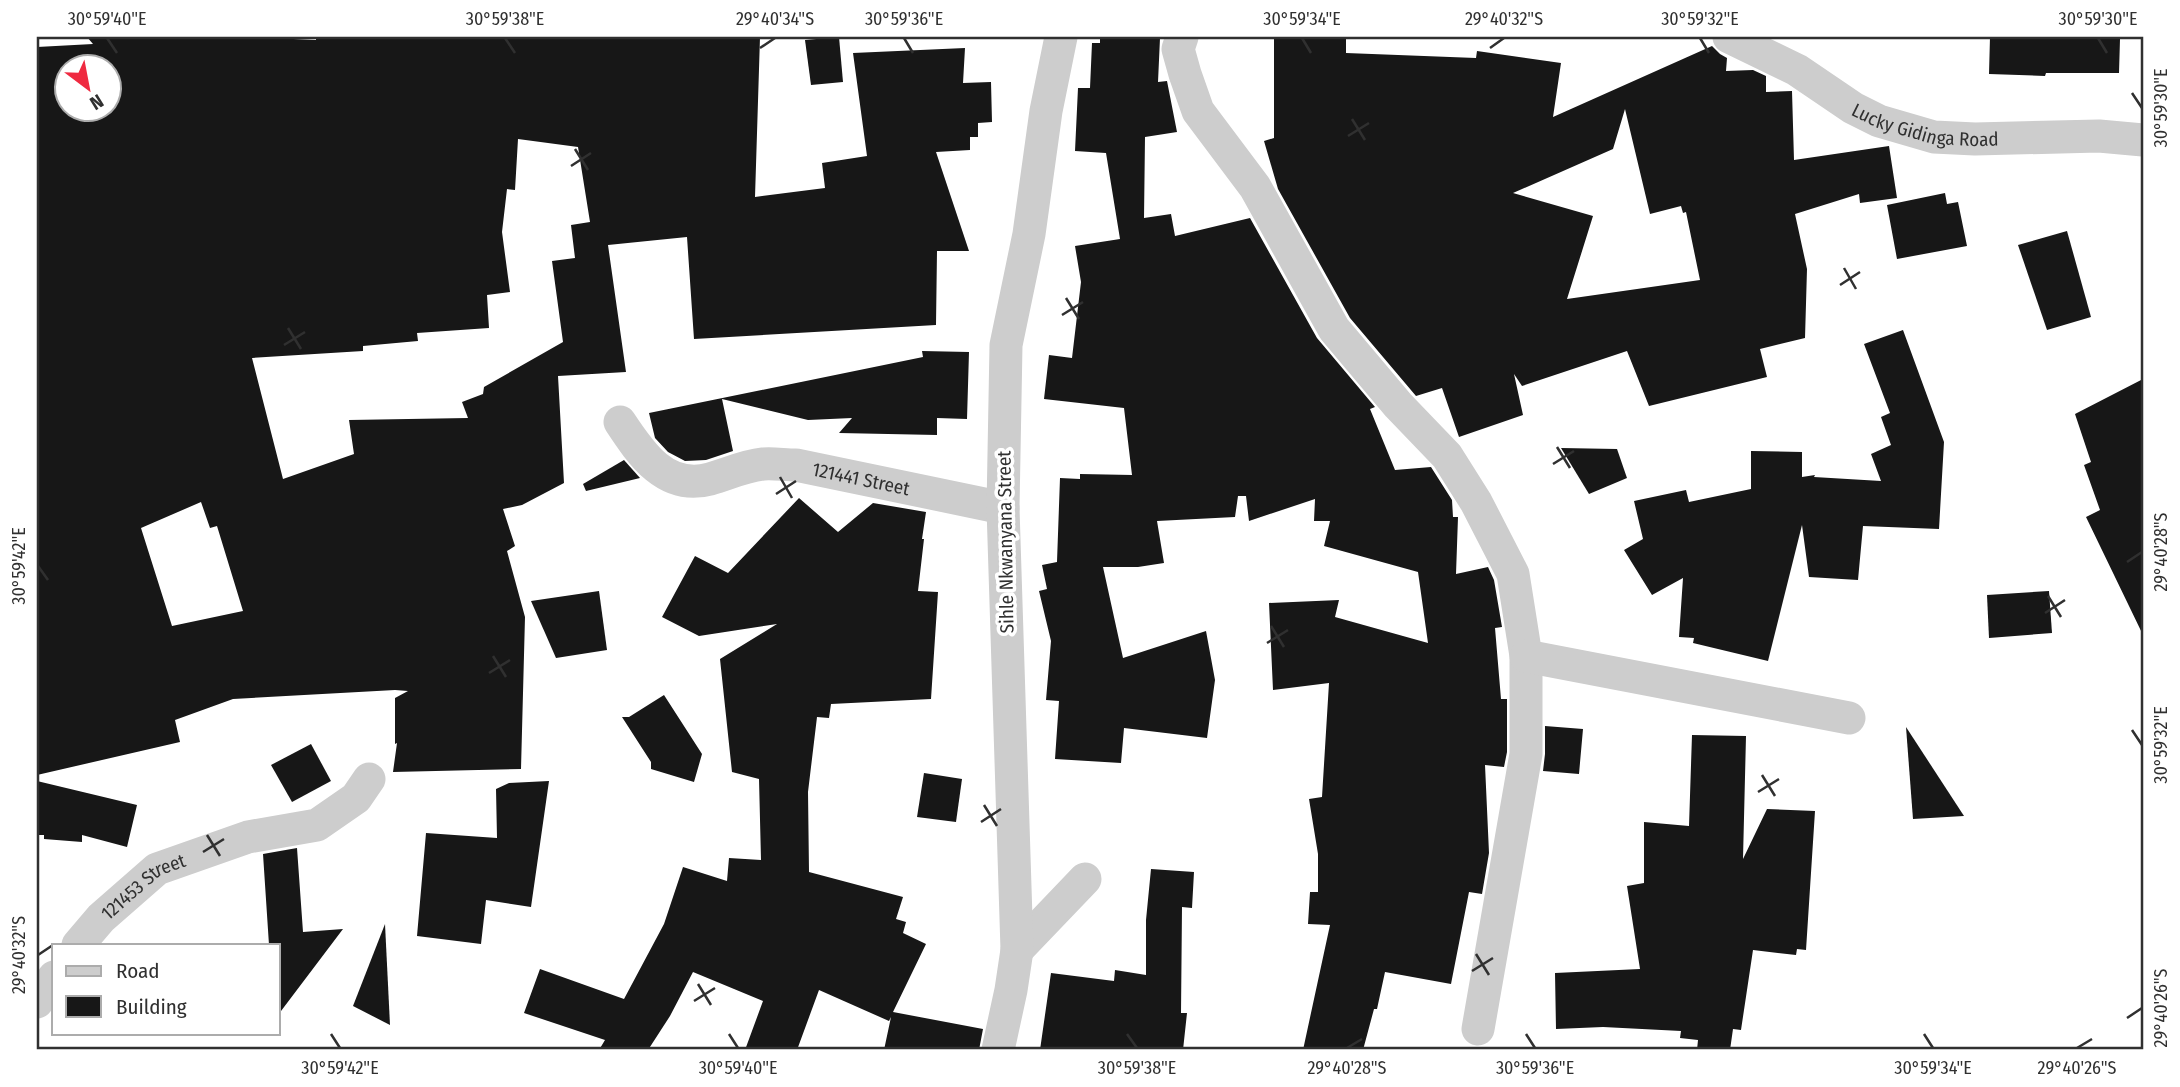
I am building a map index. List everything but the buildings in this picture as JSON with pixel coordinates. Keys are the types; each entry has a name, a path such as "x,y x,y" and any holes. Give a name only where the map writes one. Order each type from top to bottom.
{"street":[{"name":"Sihle Nkwanyana Street","path":"998,1050 1017,950 1003,508 1006,345 1029,234 1046,111 1061,37"},
{"path":"1182,37 1178,49 1198,111 1255,187 1334,328 1398,405 1447,456 1476,502 1513,574 1526,656 1526,754 1478,1029"},
{"name":"Lucky Gidinga Road","path":"1729,37 1797,70 1853,108 1879,121 1934,137 1975,139 2099,136 2143,140"},
{"name":"121441 Street","path":"620,422 633,443 654,466 672,479 689,482 709,480 743,467 766,463 796,465 1003,508"},
{"path":"1526,656 1849,718"},
{"name":"121453 Street","path":"79,944 101,918 157,869 248,837 317,825 356,797 369,779"},
{"path":"1017,950 1085,879"},
{"path":"37,1002 52,980"}]}
